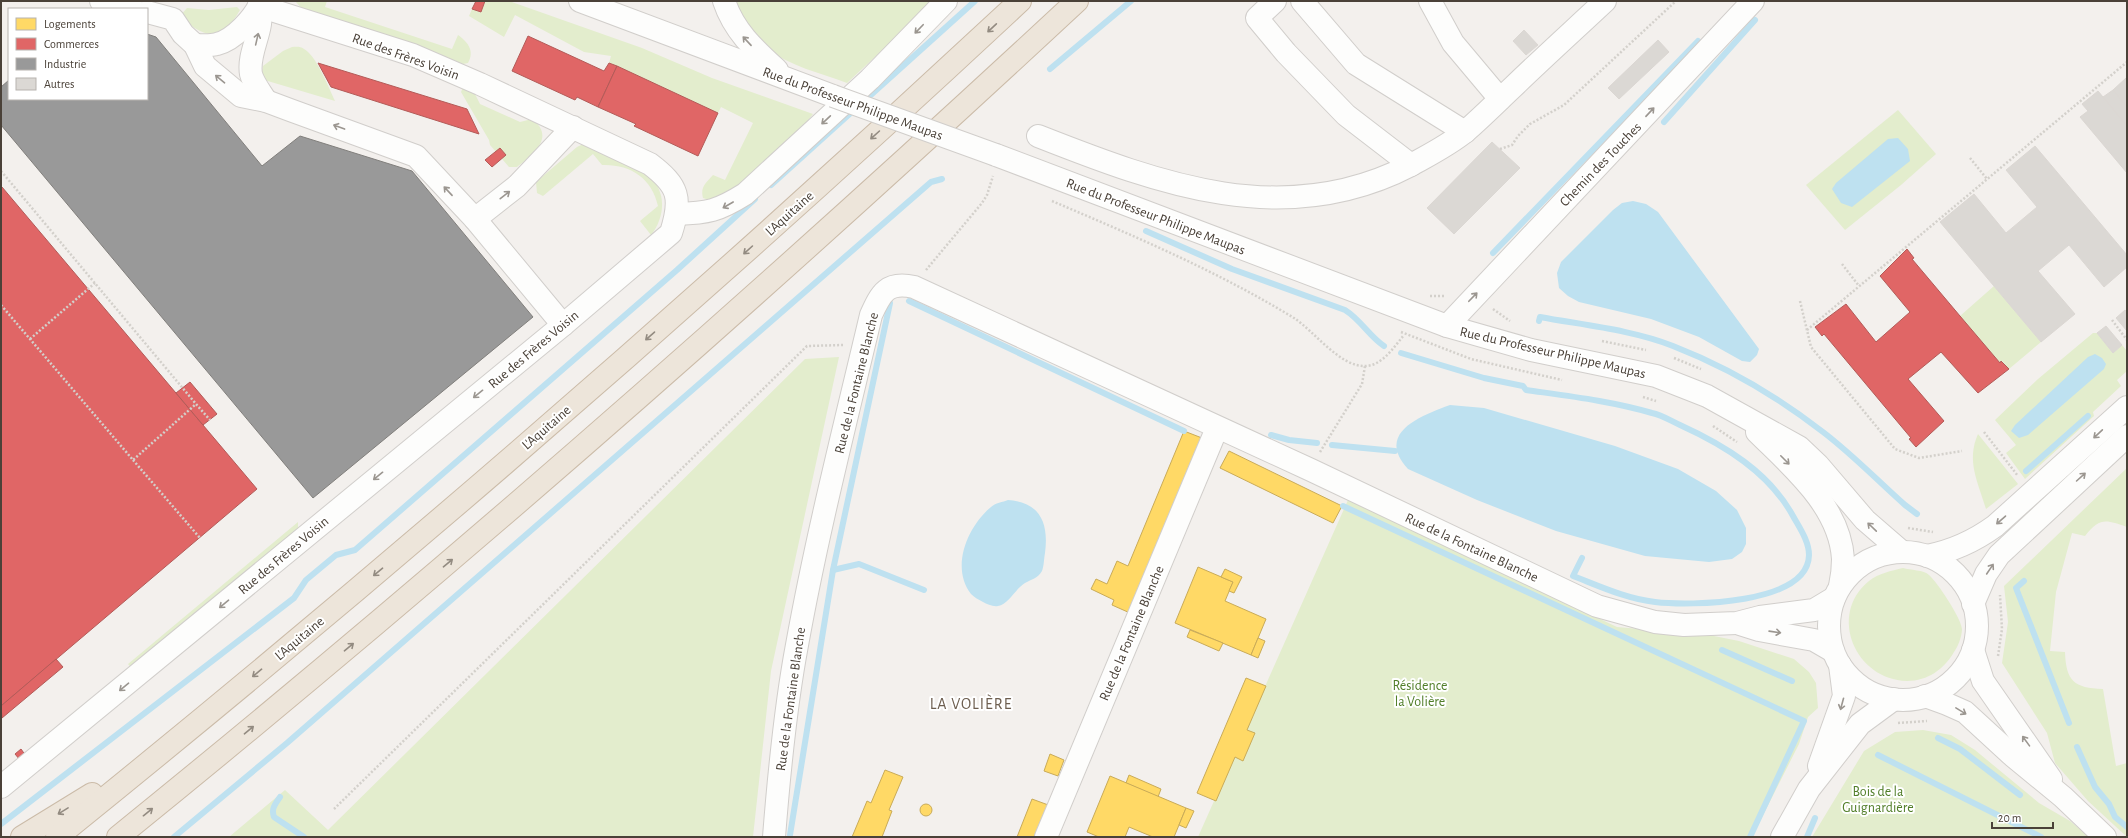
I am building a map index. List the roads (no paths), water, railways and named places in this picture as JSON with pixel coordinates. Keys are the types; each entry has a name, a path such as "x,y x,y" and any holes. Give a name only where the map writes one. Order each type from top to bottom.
{"highway":[{"name":"L'Aquitaine","path":"57,837 168,747 351,594 586,392 824,182 1020,1"},
{"path":"118,837 370,628 606,426 850,210 1077,1"},
{"path":"22,837 168,747"}],"street":[{"path":"101,1 130,8"},
{"name":"Rue du Professeur Philippe Maupas","path":"580,1 833,96 992,168 1447,326 1531,350 1656,376 1707,396 1799,447 1818,465 1864,520 1902,552"},
{"path":"724,1 729,17 745,40 785,78"},
{"path":"677,214 704,213 723,208 745,194 870,79 946,1"},
{"path":"1275,1 1257,18 1286,53 1346,115 1411,165"},
{"path":"1302,1 1356,64 1465,132"},
{"path":"1430,1 1453,44 1500,99"},
{"path":"1038,136 1097,159 1194,189 1249,197 1300,197 1349,189 1391,176 1431,155 1465,132 1604,1"},
{"name":"Chemin des Touches","path":"1447,326 1752,1"},
{"path":"195,45 218,44 237,32 251,18 260,4"},
{"path":"260,4 262,16 252,58 251,74 266,102"},
{"name":"Rue des Frères Voisin","path":"1,787 563,325 671,233 677,214 678,200 673,187 662,173 650,164 480,84 414,55 260,4"},
{"path":"148,12 173,19 183,34 195,45 205,66 241,96 266,102 416,156 475,219 563,325"},
{"path":"475,219 517,186 572,127"},
{"name":"Rue de la Fontaine Blanche","path":"774,837 781,752 797,645 864,345 871,315 878,299 888,288 901,284 914,287 1217,428 1311,470 1597,606 1655,622 1684,625 1737,623 1760,617 1814,610 1837,592"},
{"path":"1927,556 1941,553 1974,541 1994,526 2127,407"},
{"name":"Rue du Professeur Philippe Maupas","path":"1737,413 1804,480 1828,513 1840,540 1843,557 1837,592 1830,616 1829,634 1837,658 1844,696 1810,789"},
{"name":"Rue de la Fontaine Blanche","path":"1046,837 1217,428"},
{"path":"1973,604 1986,574 1999,554 2127,436"},
{"path":"1837,592 1852,572 1867,561 1884,554 1902,552 1927,556 1942,563 1956,574 1967,588 1973,604 1976,619 1976,635 1973,650 1983,681 2063,797"},
{"name":"Rue de la Fontaine Blanche","path":"1737,623 1759,630 1814,640 1837,658 1851,678 1864,688 1878,695 1894,699 1910,700 1925,696 1941,689 1954,679 1965,665 1973,650"},
{"path":"1925,696 1965,712 2012,756 2063,797 2105,837"},
{"path":"1782,837 1810,789 1860,724 1894,699"}],"water":[{"path":"1898,138 1908,149 1910,161 1852,207 1841,203 1832,189 1836,183 1888,139"},
{"path":"1633,201 1646,204 1658,212 1759,349 1757,355 1750,362 1742,361 1699,337 1651,319 1579,302 1568,296 1559,288 1557,273 1561,262 1613,210 1622,203"},
{"path":"2095,354 2102,358 2106,364 2104,369 2028,435 2019,438 2011,431 2015,425 2088,357"},
{"path":"1450,405 1484,408 1615,446 1678,469 1716,491 1737,510 1746,528 1746,544 1742,552 1732,559 1709,562 1645,556 1556,531 1477,500 1408,469 1399,456 1396,445 1399,436 1405,428 1415,421"},
{"path":"1008,500 1028,505 1040,516 1045,532 1046,542 1044,564 1042,571 1038,576 1021,586 1002,605 994,606 981,601 971,594 965,583 962,572 962,560 964,548 975,525 993,506"}],"waterway":[{"path":"863,102 975,1"},
{"path":"1050,69 1131,1"},
{"path":"1664,122 1755,20"},
{"path":"1493,253 1698,41"},
{"path":"771,185 855,109"},
{"path":"174,837 287,743 931,182 942,179"},
{"path":"1,824 294,598 306,580 336,555 355,550 677,270 755,199"},
{"path":"1146,231 1232,269 1345,310 1356,318 1374,338 1384,346"},
{"path":"909,301 1184,431"},
{"path":"890,303 833,570 859,564 924,590"},
{"path":"1539,321 1540,317 1608,328 1658,340 1713,363 1770,395 1806,419 1834,440 1905,505 1917,514"},
{"path":"1401,353 1484,378 1523,386 1526,390 1605,402 1656,414 1697,433 1729,451 1758,473 1771,486 1783,500 1801,529 1809,550 1809,555 1803,572 1789,584 1769,593 1744,599 1693,603 1655,602 1634,598 1613,592 1573,576 1582,558"},
{"path":"2026,471 2088,416"},
{"path":"1271,435 1289,440 1317,443"},
{"path":"1332,445 1395,451"},
{"path":"1343,506 1804,721 1750,837"},
{"path":"790,835 833,570"},
{"path":"2024,581 2016,588 2069,723"},
{"path":"1722,650 1792,681"},
{"path":"1938,738 1960,749 2020,795"},
{"path":"2077,747 2095,787 2109,804 2115,817 2127,827"},
{"path":"1878,755 2041,837"},
{"path":"280,797 273,809 274,817 304,837"},
{"path":"1807,837 1815,818"}],"district":[{"name":"LA VOLIÈRE","path":"971,703"}],"park label":[{"name":"Résidence la Volière","path":"1420,694"},
{"name":"Bois de la Guignardière","path":"1878,800"}]}
